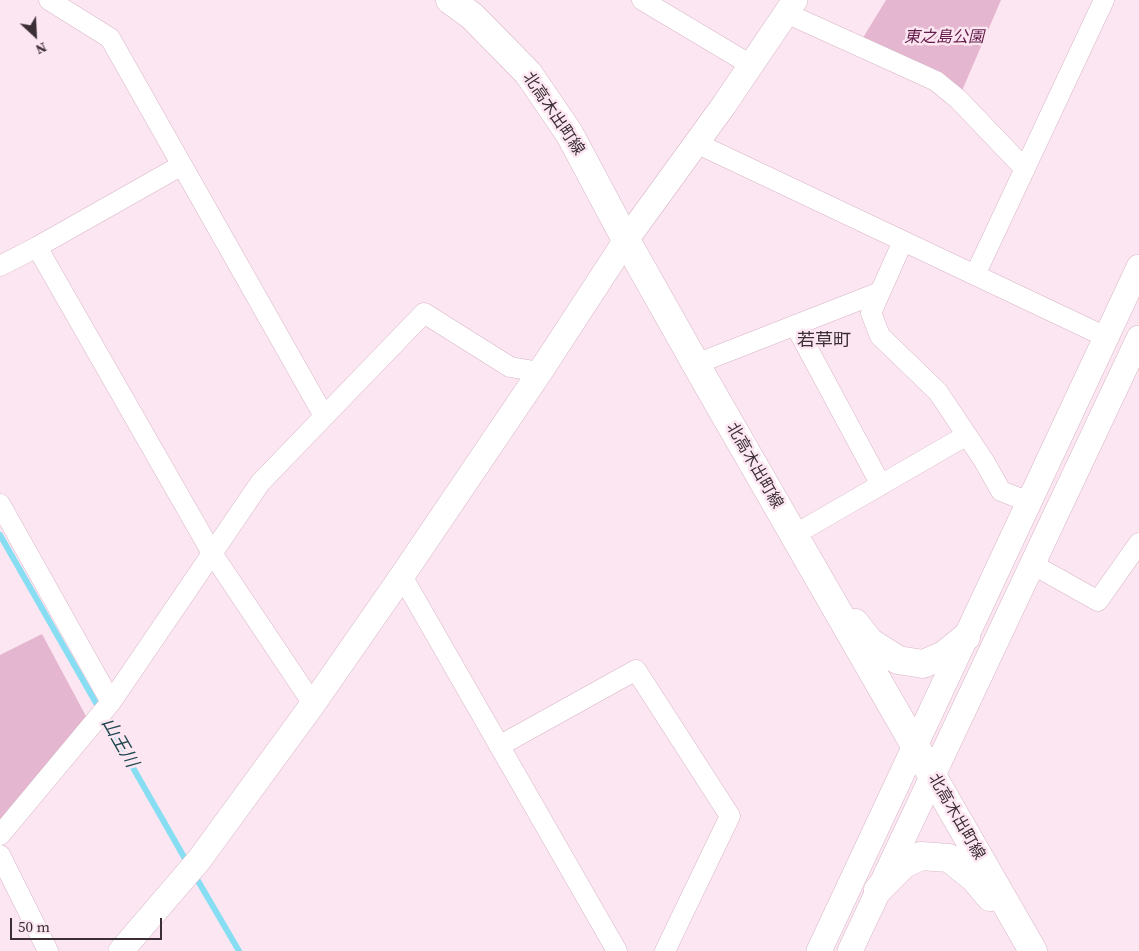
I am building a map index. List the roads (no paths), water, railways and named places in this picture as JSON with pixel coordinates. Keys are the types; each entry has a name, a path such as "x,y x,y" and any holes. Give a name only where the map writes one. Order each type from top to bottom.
{"main road":[{"name":"北高木出町線","path":"450,0 472,16 528,74 569,133 626,240 696,364 1033,951"},
{"path":"813,569 870,642 898,660 923,664 944,655 966,637"},
{"path":"878,890 904,864 921,856 949,858 974,878 1033,951"}],"street":[{"path":"49,0 110,38 324,416"},
{"path":"642,0 751,65"},
{"path":"975,275 1104,0"},
{"path":"121,951 199,860 313,704 540,372 626,240 791,6 936,81 958,99 1025,168"},
{"path":"696,143 1106,337"},
{"path":"0,266 182,165"},
{"path":"903,241 871,312 880,336 938,392 984,461 1001,491 1029,502"},
{"path":"37,247 212,553 313,704"},
{"path":"819,951 1139,267"},
{"path":"696,364 880,292"},
{"path":"0,835 111,702 260,483 424,313 510,367 540,372"},
{"path":"795,325 881,485"},
{"path":"850,951 1139,338"},
{"path":"794,535 967,435"},
{"path":"0,504 111,702"},
{"path":"1032,564 1098,601 1139,543"},
{"path":"402,576 617,951"},
{"path":"499,746 636,670 730,816 665,951"},
{"path":"0,855 48,951"}],"waterway":[{"name":"山王川","path":"0,535 188,864"},
{"name":"山王川","path":"194,874 239,951"}],"district":[{"name":"若草町","path":"824,341"}],"park label":[{"name":"東之島公園","path":"944,38"}]}
